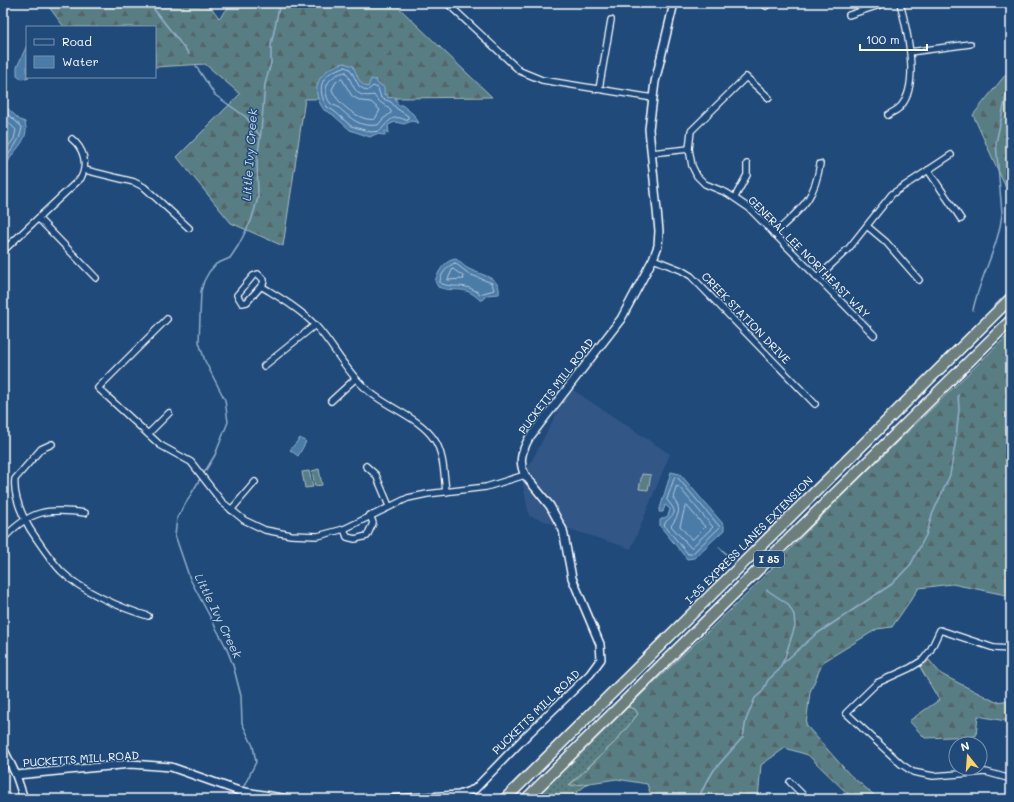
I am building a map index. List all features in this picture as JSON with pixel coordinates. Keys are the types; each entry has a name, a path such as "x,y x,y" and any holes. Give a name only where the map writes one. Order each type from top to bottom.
{"highway":[{"name":"I-85 EXPRESS LANES EXTENSION","path":"505,799 1011,298"},
{"name":"I 85","path":"526,799 1011,320"}],"street":[{"path":"448,3 520,71 542,80 653,98"},
{"name":"PUCKETTS MILL ROAD","path":"393,799 460,795 475,789 527,735 590,674 601,659 600,644 572,578 563,530 550,506 522,470 521,459 529,438 620,319 654,259 658,246 659,231 649,129 653,98 674,3"},
{"path":"849,15 886,3"},
{"path":"888,115 901,106 910,87 910,52 900,3"},
{"path":"599,89 611,20"},
{"path":"910,52 970,44"},
{"name":"GENERAL LEE NORTHEAST WAY","path":"769,98 746,77 692,131 689,148 692,166 697,176 705,184 735,197 748,208 874,335"},
{"path":"3,251 39,219 81,178 85,170 84,154 78,144 72,139"},
{"path":"651,153 689,148"},
{"path":"817,278 849,248 892,194 951,155"},
{"path":"735,197 748,175 747,164"},
{"path":"774,234 805,204 814,190 820,164"},
{"path":"85,170 134,182 144,187 189,228"},
{"path":"928,170 961,219"},
{"path":"39,219 96,278"},
{"path":"866,226 886,242 919,280"},
{"name":"CREEK STATION DRIVE","path":"654,259 692,276 815,404"},
{"path":"258,274 262,276 264,280 262,286 247,302 242,303 239,300 237,295 253,276 258,274"},
{"path":"262,286 300,311 315,325 356,379 365,388 425,429 435,440 442,457 446,492"},
{"path":"167,319 98,388 160,445 191,462 222,502 244,520 265,530 291,535 318,536 344,529 370,515 408,498 486,487 525,475"},
{"path":"264,366 315,325"},
{"path":"331,401 356,379"},
{"path":"148,434 168,413"},
{"path":"52,444 41,449 15,479 16,493 24,519 41,546 62,572 120,608 148,616"},
{"path":"366,466 376,475 389,506"},
{"path":"232,510 255,482"},
{"path":"3,539 18,523 24,519 52,511 85,513"},
{"path":"344,529 347,536 355,539 367,536 373,523 370,515"},
{"path":"1011,649 994,648 940,630 930,651 923,660 910,668 877,683 846,713 901,764 913,772 933,776 986,772 1011,779"},
{"path":"3,748 16,775 24,799"},
{"name":"PUCKETTS MILL ROAD","path":"16,775 131,764 171,767 239,791 288,799"},
{"path":"790,782 807,799"}],"shaded area":[{"path":"570,388 670,454 631,549 529,516 522,479"}],"green space":[{"path":"46,3 208,3 219,18 233,3 394,3 492,97 305,99 283,246 231,223 177,157 240,94 205,64 156,67 156,26 63,26"},
{"path":"1006,74 1011,75 1011,199 973,115"},
{"path":"1011,332 1011,596 952,584 919,588 892,627 877,629 823,662 810,692 806,725 850,775 879,799 853,799 808,755 785,748 761,765 758,799 652,799 647,784 617,779 569,786 616,741 638,714 635,709 628,707 748,593 834,503"},
{"path":"319,469 322,485 315,486 312,471"},
{"path":"309,471 313,487 305,488 302,472"},
{"path":"642,474 651,475 648,490 639,489"},
{"path":"929,660 941,674 996,702 1011,700 1011,722 978,716 976,736 925,738 909,721 939,700 920,667"},
{"path":"628,707 635,709 638,714 616,741 569,785 589,783 568,799 533,799"}],"water":[{"path":"26,47 26,78 22,79 17,75 17,67"},
{"path":"344,63 353,66 358,78 365,86 368,87 371,79 376,80 377,83 384,87 384,95 387,94 388,98 395,97 398,105 402,105 413,114 419,123 412,121 404,124 395,122 388,125 389,133 385,131 385,135 376,134 370,137 350,130 332,114 324,110 319,102 317,94 319,80 328,70"},
{"path":"3,104 20,120 25,122 26,132 24,140 10,158 3,172"},
{"path":"456,259 467,268 494,280 499,288 499,294 487,295 481,301 469,292 438,287 435,281 438,273 449,261"},
{"path":"300,438 306,442 298,456 290,450"},
{"path":"671,472 680,474 724,525 724,530 694,558 687,559 660,526 660,520 668,516 670,509 665,505 663,512 659,512"}],"waterway":[{"path":"149,3 189,54"},
{"name":"Little Ivy Creek","path":"204,473 215,455 228,422 225,400 205,361 199,342 201,291 209,272 216,264 230,258 238,246 251,221 258,198 257,160 265,84 271,63 271,45 280,3"},
{"path":"196,66 215,95 246,117 260,136"},
{"path":"973,310 1000,226 1002,213 996,143 1011,73"},
{"path":"783,663 815,635 892,584 911,564 926,535 932,515 950,475 956,439 959,409 958,395"},
{"name":"Little Ivy Creek","path":"200,479 177,518 175,535 190,579 226,647 233,665 241,696 242,723 253,746 256,762 244,786"},
{"path":"719,547 734,561"},
{"path":"697,799 714,770 743,737 746,720 755,698 762,692 768,680 779,670 785,657 795,626 794,615 788,604 767,590"}]}
